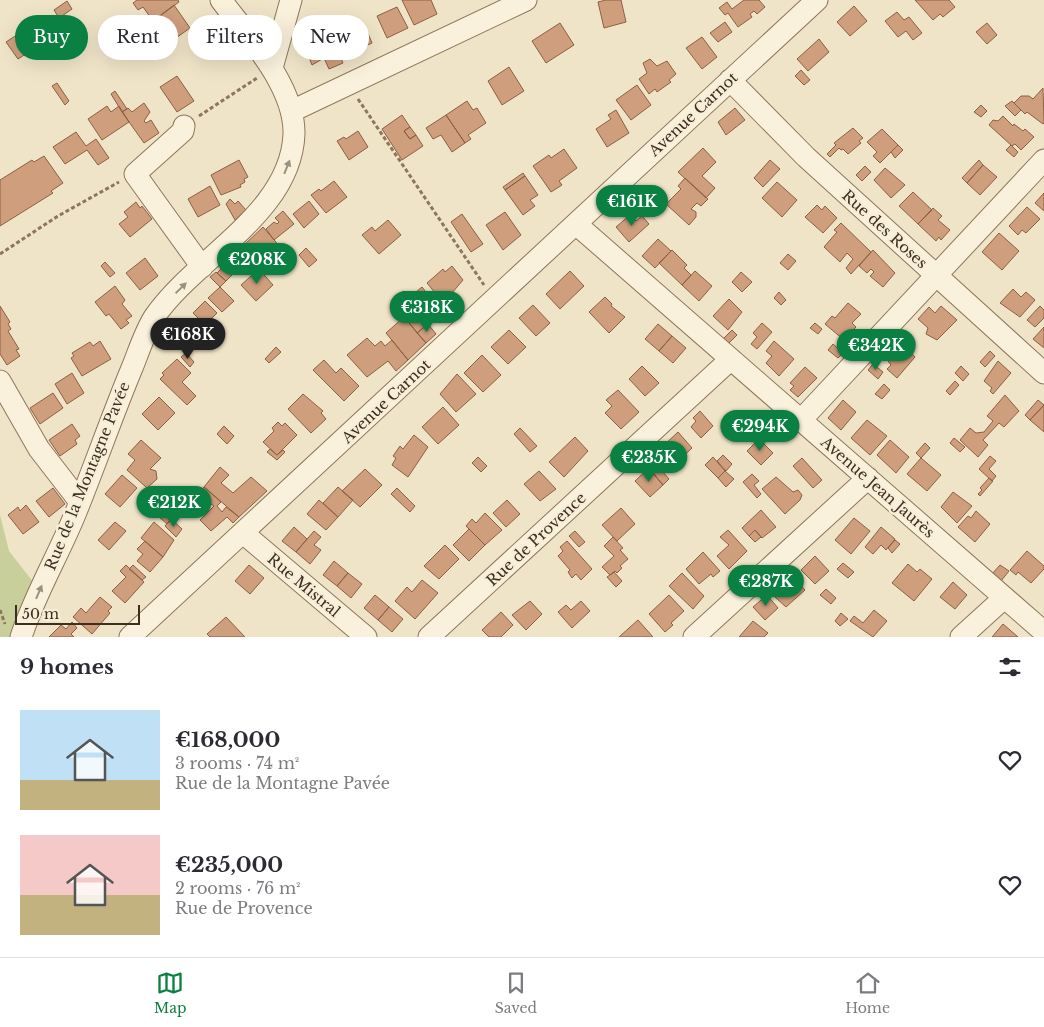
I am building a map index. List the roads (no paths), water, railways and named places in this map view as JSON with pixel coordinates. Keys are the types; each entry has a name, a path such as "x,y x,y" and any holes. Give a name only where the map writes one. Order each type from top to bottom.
{"street":[{"name":"Rue de la Montagne Pavée","path":"21,637 41,587 80,502 121,394 154,318 167,301 255,214 279,185 290,162 294,134 292,111 272,68 221,0"},
{"path":"272,68 291,0"},
{"path":"292,111 526,0"},
{"name":"Avenue Carnot","path":"130,637 817,0"},
{"name":"Rue des Roses","path":"730,80 806,157 1044,372"},
{"path":"184,126 183,131 129,177 202,267"},
{"path":"802,420 1044,160"},
{"name":"Avenue Jean Jaurès","path":"576,224 1044,632"},
{"name":"Rue de Provence","path":"429,637 731,359"},
{"path":"0,381 39,449 80,502"},
{"path":"694,637 868,478"},
{"name":"Rue Mistral","path":"243,533 366,637"},
{"path":"961,637 1004,598"}]}
